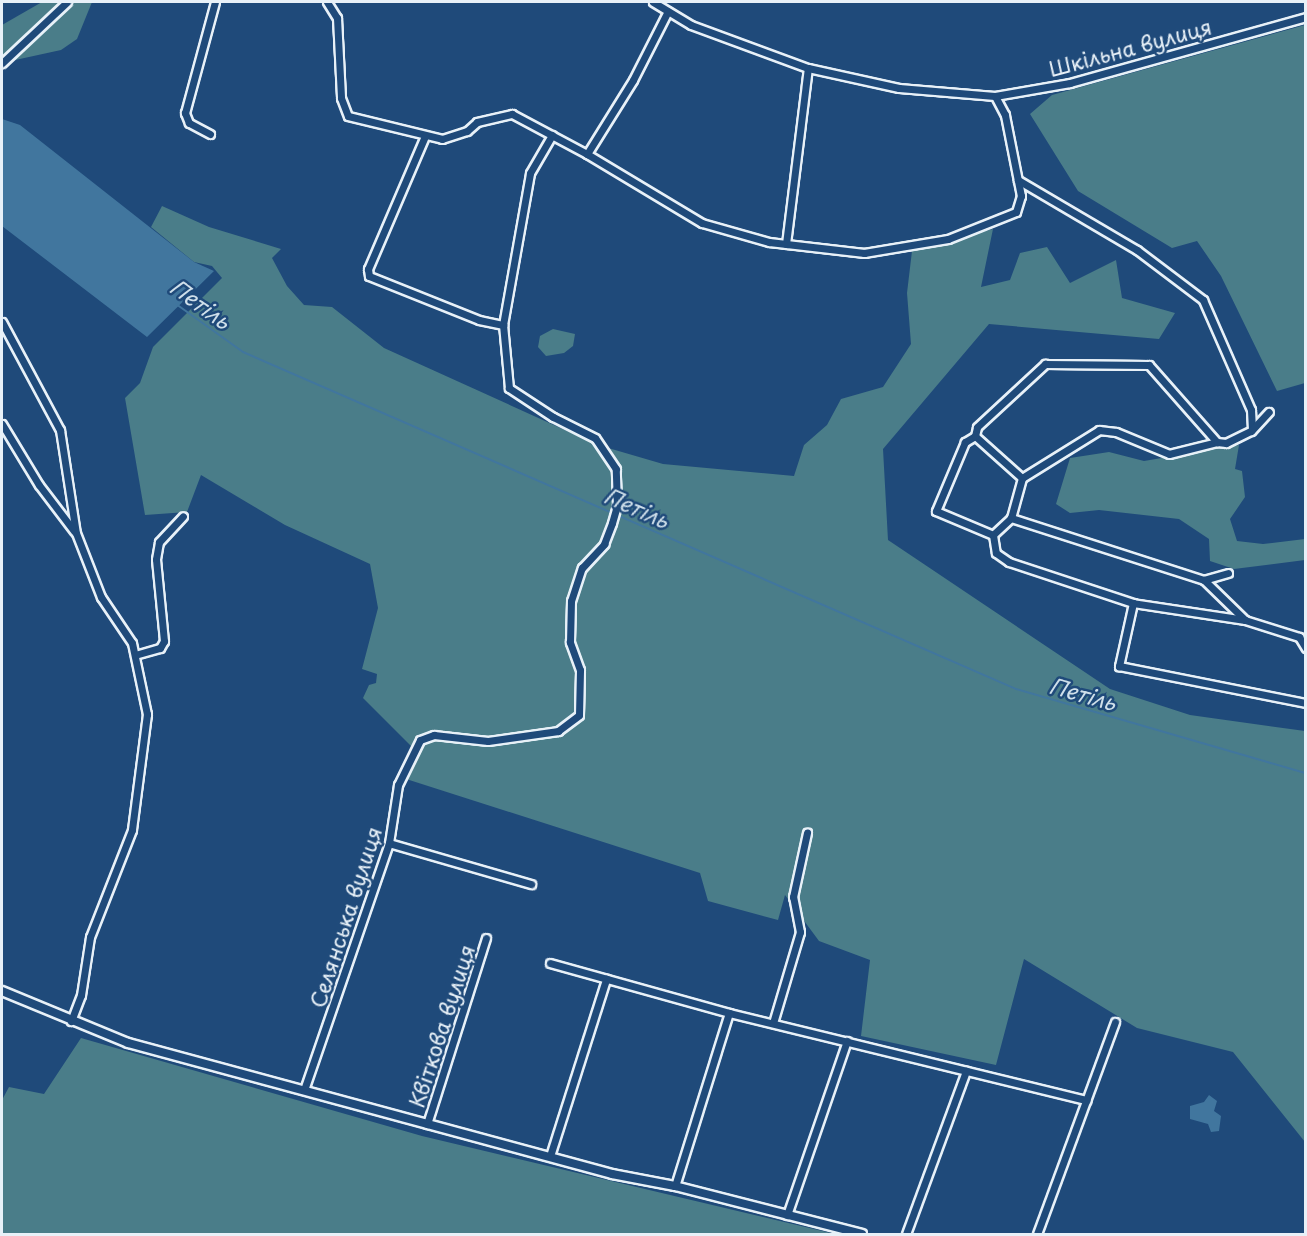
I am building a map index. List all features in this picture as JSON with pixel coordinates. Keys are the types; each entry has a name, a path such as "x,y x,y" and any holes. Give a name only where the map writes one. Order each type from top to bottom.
{"street":[{"path":"2,63 67,2"},
{"path":"210,134 189,123 185,113 215,2"},
{"path":"327,2 337,18 341,98 348,116 426,136 455,136 477,122 512,114 587,154 702,223 786,244 864,253 948,239 1016,212 1021,196 1005,115 995,96"},
{"name":"Шкільна вулиця","path":"653,2 691,26 808,68 899,88 995,96 1070,84 1305,17"},
{"path":"587,154 633,80 668,11"},
{"path":"786,244 808,68"},
{"path":"426,136 368,269 369,276 479,320 503,325 531,173 552,135"},
{"path":"1018,180 1137,250 1203,300 1251,410 1255,423 1251,431"},
{"path":"2,322 60,430 76,533 101,597 132,643 147,714 132,830 90,937 81,995 71,1021"},
{"name":"Селянська вулиця","path":"304,1090 389,843 398,785 420,740 434,735 488,741 558,731 579,716 580,670 570,642 572,601 582,568 604,544 612,523 617,505 616,469 595,438 553,417 509,388 503,325"},
{"path":"993,535 936,511 965,442 975,436 977,427 1045,364 1140,363 1157,371 1217,442"},
{"path":"993,535 1011,518 1022,478 1098,430 1116,432 1169,454 1217,442 1226,443 1251,431 1269,412"},
{"path":"2,424 39,485 76,533"},
{"path":"975,436 1022,478"},
{"path":"135,655 160,648 164,641 156,560 159,542 183,516"},
{"path":"1011,518 1204,580 1245,620"},
{"path":"993,535 996,553 1009,562 1133,603 1245,620 1299,637 1305,648"},
{"path":"1204,580 1228,573"},
{"path":"1133,603 1119,666 1305,703"},
{"path":"773,1023 800,933 793,897 807,833"},
{"path":"389,843 531,884"},
{"name":"Квіткова вулиця","path":"427,1124 486,938"},
{"path":"550,963 729,1013 1087,1100"},
{"path":"550,1156 606,979"},
{"path":"2,991 128,1043 612,1174 675,1186 862,1234"},
{"path":"675,1186 729,1013"},
{"path":"1037,1234 1115,1022"},
{"path":"787,1215 847,1041"},
{"path":"906,1234 966,1071"}],"green space":[{"path":"42,2 92,2 77,39 61,50 6,62 2,55 2,25"},
{"path":"1305,25 1305,383 1277,391 1221,276 1197,241 1172,248 1078,191 1030,114 1052,95"},
{"path":"162,206 209,227 281,249 272,258 287,286 304,305 332,307 384,348 598,445 663,464 794,476 804,445 827,425 841,399 883,387 911,344 907,293 912,251 993,229 981,287 1010,280 1020,253 1047,247 1070,283 1116,260 1122,298 1175,313 1159,339 989,324 883,449 888,540 1110,689 1190,715 1305,731 1305,1142 1233,1052 1137,1028 1024,959 996,1065 861,1036 870,960 819,941 785,895 778,920 708,901 700,873 403,778 414,749 363,698 369,685 376,683 377,674 362,669 378,608 370,564 285,525 201,475 187,512 145,515 125,398 140,383 153,347 222,278 212,266 194,262 151,227"},
{"path":"553,329 575,334 573,346 564,353 546,356 538,347 540,336"},
{"path":"1239,445 1235,469 1242,471 1245,497 1230,519 1237,541 1263,544 1305,539 1305,560 1234,569 1210,561 1209,539 1179,519 1099,510 1070,513 1056,504 1070,458 1109,452 1144,461"},
{"path":"81,1038 422,1136 835,1234 2,1234 2,1100 9,1087 44,1094"}],"water":[{"path":"2,119 20,125 194,262 214,271 147,337 2,226"},
{"path":"1209,1095 1217,1101 1214,1111 1221,1116 1219,1131 1211,1132 1208,1124 1190,1119 1190,1106 1204,1102"}],"waterway":[{"name":"Петіль","path":"176,304 243,352 1016,689 1306,773"}]}
